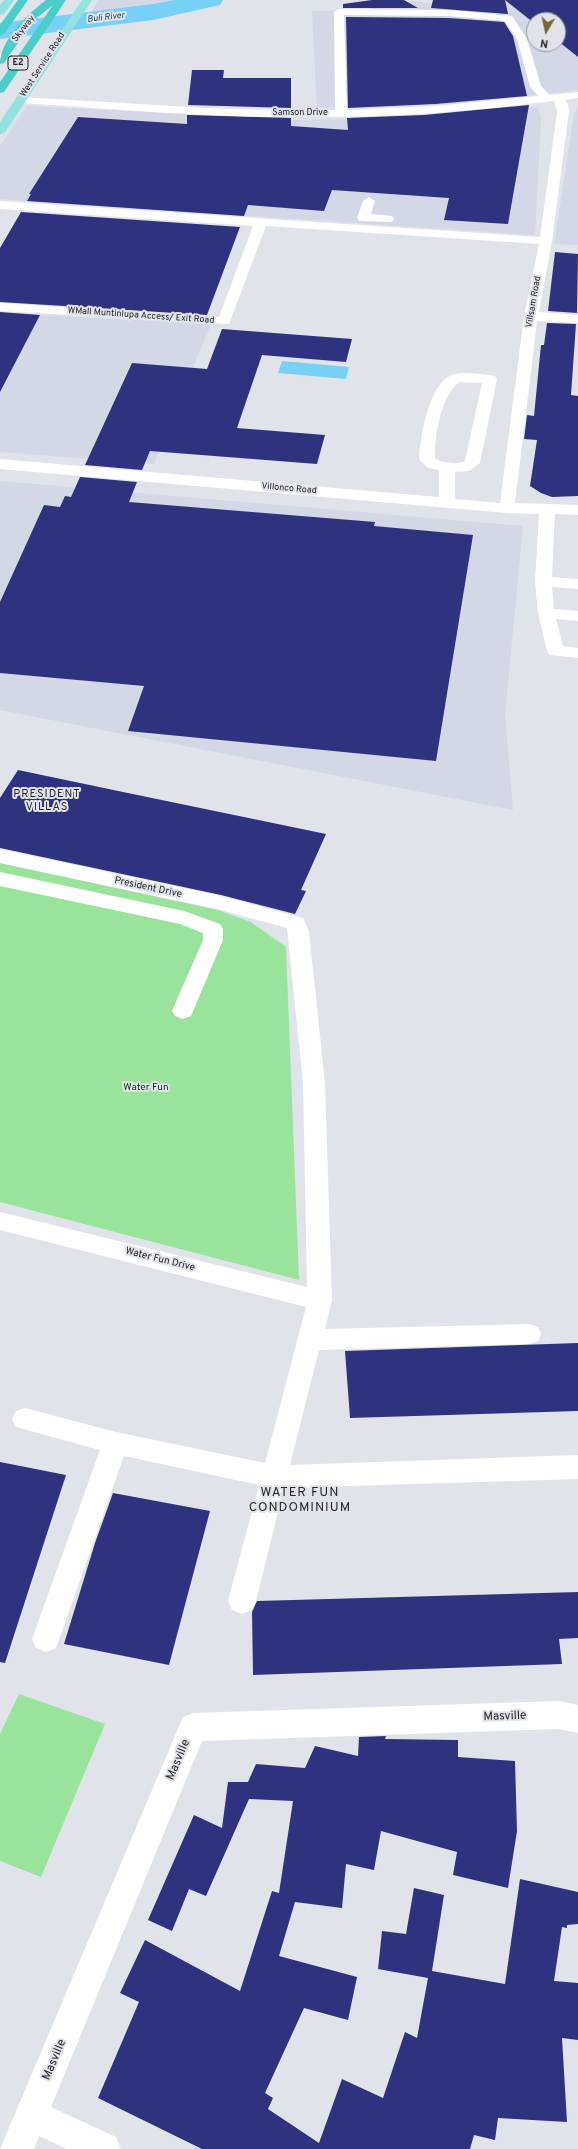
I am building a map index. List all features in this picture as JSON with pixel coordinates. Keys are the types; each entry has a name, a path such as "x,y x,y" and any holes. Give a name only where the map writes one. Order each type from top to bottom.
{"highway":[{"name":"Skyway","path":"14,17 19,0"},
{"path":"2,29 23,0"},
{"name":"Skyway","path":"0,37 14,17 30,0"},
{"name":"Skyway","path":"0,61 30,18 52,0"},
{"name":"E2","path":"0,90 61,0"}],"main road":[{"path":"0,12 9,0"},
{"name":"West Service Road","path":"0,131 66,29 87,0"}],"street":[{"path":"341,113 339,12 449,13 508,18 522,39 532,88 552,98"},
{"path":"0,57 21,58"},
{"name":"Samson Drive","path":"20,100 254,113 341,113 457,109 578,95"},
{"name":"Villsam Road","path":"507,508 531,316 547,235 563,112 562,104 552,98"},
{"path":"341,99 356,99"},
{"path":"369,201 363,218 547,235"},
{"path":"0,205 261,222 547,235"},
{"name":"WMall Muntinlupa Access/ Exit Road","path":"0,307 224,321 261,222"},
{"path":"531,316 578,319"},
{"path":"456,378 490,379 472,463 464,468 446,467 431,464 428,460 427,453 432,422 446,387 450,381 456,378"},
{"name":"Villonco Road","path":"0,464 507,508 578,510"},
{"path":"446,467 447,503"},
{"path":"547,510 543,581 546,613 556,651 578,653"},
{"path":"543,581 578,584"},
{"path":"546,613 578,616"},
{"name":"President Drive","path":"0,856 221,903 296,922 299,932 314,1083 320,1300"},
{"path":"0,879 184,918 213,929 213,940 183,1011"},
{"name":"Water Fun Drive","path":"0,1221 320,1300"},
{"path":"242,1601 320,1300"},
{"path":"310,1340 530,1334"},
{"path":"25,1419 116,1443 275,1476 578,1467"},
{"path":"46,1639 116,1443"},
{"name":"Masville","path":"17,2149 193,1727 559,1715 578,1719"},
{"path":"32,2115 104,2149"}],"shaded area":[{"path":"99,0 193,0 159,8 89,15"},
{"path":"475,0 578,0 578,90 453,104 317,108 312,11 363,10 414,1 452,6"},
{"path":"27,106 297,120 430,117 538,107 541,118 535,235 0,199 0,146"},
{"path":"578,106 578,245 554,244 574,114"},
{"path":"0,313 211,324 154,464 0,452"},
{"path":"0,481 523,526 505,715 513,810 0,710"}],"green space":[{"name":"Water Fun","path":"0,863 218,910 251,922 286,947 299,1280 0,1202"},
{"path":"19,1694 105,1724 41,1877 0,1861 0,1734"}],"water":[{"path":"282,361 349,367 346,379 278,373"}],"building":[{"path":"372,0 404,0 418,8 343,8 343,4"},
{"path":"433,0 505,0 508,14 431,8"},
{"path":"505,0 578,0 578,57 566,47 566,12 526,12 526,17"},
{"path":"346,17 449,18 504,22 513,36 527,96 435,104 348,108"},
{"path":"192,70 224,70 223,78 291,78 291,108 188,105"},
{"path":"529,105 508,224 444,220 449,198 332,190 324,211 248,205 244,216 27,201 31,194 29,194 78,117 187,124 187,115 291,118 291,126 348,130 347,118 424,115"},
{"path":"21,212 240,227 207,315 0,302 0,248"},
{"path":"555,252 578,254 577,313 548,311"},
{"path":"0,312 40,315 0,392"},
{"path":"547,323 576,324 571,395 578,396 578,496 552,497 541,493 530,486 537,440 524,439 527,415 534,416 541,345 544,345"},
{"path":"222,329 352,339 346,362 262,355 237,428 325,435 317,464 150,451 142,470 85,465 132,363 207,369"},
{"path":"80,477 137,482 129,502 375,522 374,526 473,535 436,761 128,731 144,686 0,673 0,602 44,505 60,507 65,496 71,497"},
{"path":"18,770 326,834 301,890 306,891 295,914 221,895 0,848 0,798"},
{"path":"578,1343 578,1411 350,1418 345,1351"},
{"path":"0,1462 66,1475 5,1663 0,1662"},
{"path":"113,1493 210,1511 169,1665 64,1644 95,1543"},
{"path":"578,1592 578,1638 559,1639 562,1664 253,1675 252,1612 257,1601"},
{"path":"386,1736 385,1739 458,1740 458,1757 515,1761 517,1831 508,1888 453,1875 457,1852 381,1831 374,1870 346,1864 342,1908 295,1902 279,1956 357,1977 348,2020 304,2008 265,2093 273,2098 268,2109 319,2143 342,2079 383,2098 405,2032 417,2038 428,1978 378,1969 382,1931 406,1934 414,1888 444,1895 432,1971 505,1984 520,1879 578,1892 578,1924 567,1925 567,1928 562,1927 554,1981 578,1983 578,2040 562,2038 567,2122 498,2118 495,2140 474,2135 470,2149 202,2149 98,2098 139,2002 120,1993 145,1940 240,1991 272,1891 279,1893 293,1801 249,1799 206,1896 189,1889 172,1931 148,1920 194,1815 222,1828 228,1782 248,1782 256,1764 305,1768 315,1746 358,1756 359,1737"}],"waterway":[{"name":"Buli River","path":"0,31 153,12 211,0"}],"district":[{"name":"PRESIDENT VILLAS","path":"47,801"},
{"name":"WATER FUN CONDOMINIUM","path":"300,1500"}]}
